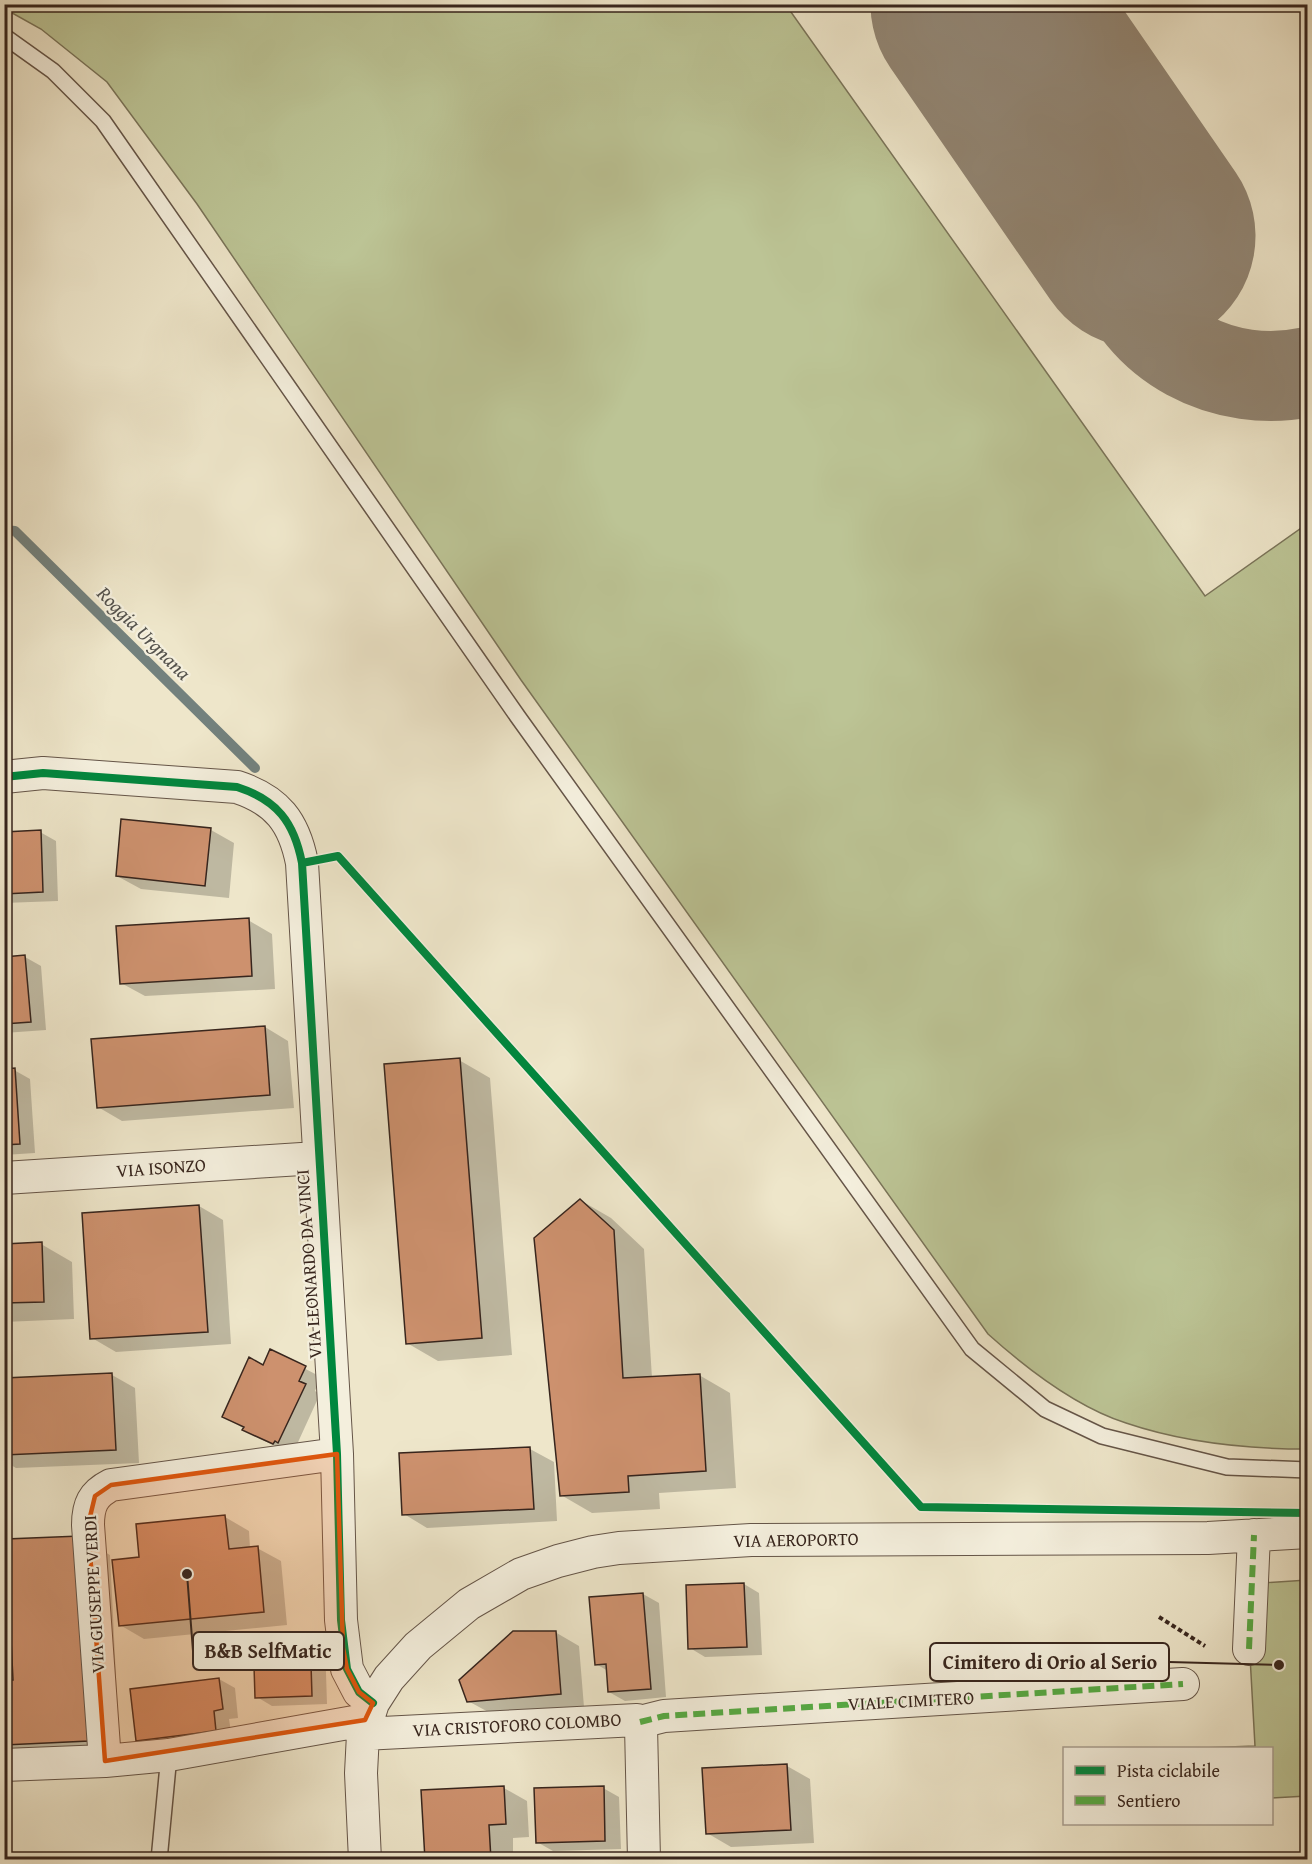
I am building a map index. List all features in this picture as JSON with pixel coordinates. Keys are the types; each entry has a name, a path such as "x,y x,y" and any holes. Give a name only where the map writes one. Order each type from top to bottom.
{"street":[{"name":"VIA LEONARDO DA VINCI","path":"4,777 43,773 237,787 255,793 285,817 293,830 302,863 337,1454 344,1648 352,1681 367,1719"},
{"name":"VIA ISONZO","path":"4,1178 318,1158"},
{"name":"VIA GIUSEPPE VERDI","path":"105,1761 88,1525 88,1511 95,1496 111,1485 337,1454"},
{"name":"VIA AEROPORTO","path":"367,1719 389,1678 418,1646 469,1604 522,1574 593,1552 646,1545 750,1540 1208,1538 1308,1532"},
{"path":"1249,1649 1254,1535"},
{"name":"VIALE CIMITERO","path":"640,1722 663,1716 1183,1684"},
{"name":"VIA CRISTOFORO COLOMBO","path":"4,1765 105,1761 169,1755 367,1719 633,1719 640,1722 644,1860"},
{"path":"365,1860 361,1773 367,1719"}],"lane":[{"path":"4,36 53,71 103,121 512,707 972,1350 1045,1408 1102,1436 1227,1467 1308,1470"},
{"path":"159,1860 169,1755"}],"path":[{"path":"1159,1617 1205,1646"}],"highlighted area":[{"path":"337,1454 343,1648 347,1669 359,1692 373,1703 365,1720 105,1761 88,1525 95,1496 111,1485"}],"green space":[{"path":"5,4 786,5 1205,596 1307,524 1307,1449 1262,1448 1193,1440 1126,1423 1089,1407 1053,1386 988,1334 521,680 197,204 107,82 41,29 5,9"},
{"path":"1307,1580 1307,1796 1273,1798 1273,1747 1228,1747 1255,1746 1246,1584"}],"building":[{"path":"121,819 211,828 205,886 116,876"},
{"path":"41,830 43,892 4,894 4,832"},
{"path":"249,918 252,976 120,984 116,926"},
{"path":"25,955 31,1022 4,1024 4,957"},
{"path":"265,1026 270,1095 97,1108 91,1039"},
{"path":"460,1058 482,1338 406,1344 384,1064"},
{"path":"15,1068 20,1144 4,1145 4,1069"},
{"path":"580,1199 614,1230 623,1378 700,1374 706,1471 628,1476 629,1492 560,1496 534,1238"},
{"path":"199,1205 208,1332 90,1339 82,1213"},
{"path":"42,1242 44,1302 4,1303 4,1244"},
{"path":"270,1349 306,1366 299,1381 306,1384 278,1443 275,1441 273,1444 242,1430 244,1427 222,1417 249,1357 263,1365"},
{"path":"112,1373 116,1450 4,1455 4,1378"},
{"path":"530,1447 534,1509 402,1515 399,1453"},
{"path":"225,1515 229,1549 258,1546 264,1612 119,1626 112,1560 139,1557 136,1524"},
{"path":"80,1536 89,1741 4,1745 4,1680 13,1680 6,1539"},
{"path":"744,1583 747,1647 688,1649 686,1585"},
{"path":"643,1593 651,1689 608,1692 606,1664 595,1665 589,1597"},
{"path":"513,1631 556,1631 561,1694 467,1702 459,1680"},
{"path":"310,1632 312,1696 255,1698 253,1634"},
{"path":"219,1678 223,1709 214,1711 216,1731 136,1741 130,1689"},
{"path":"787,1764 791,1830 706,1834 702,1768"},
{"path":"504,1786 506,1824 489,1825 491,1860 425,1860 421,1790"},
{"path":"604,1786 605,1841 536,1843 534,1788"}],"waterway":[{"name":"Roggia Urgnana","path":"4,530 15,531 255,768"}],"taxiway":[{"path":"969,4 1088,175 1102,207 1113,262 1125,292 1142,317 1163,338 1188,355 1216,367 1246,374 1277,376 1308,372"}],"runway":[{"path":"983,4 1143,236"}],"marked path":[{"path":"1249,1649 1254,1535"},
{"path":"640,1722 664,1716 1183,1684"}],"cycle path":[{"path":"4,777 43,773 237,787 263,799 282,814 299,848 302,863 337,1454 341,1620 347,1669 359,1692 373,1703"},
{"path":"302,863 338,856 921,1507 1308,1513"}],"place":[{"name":"B&B SelfMatic","path":"187,1574"},
{"name":"Cimitero di Orio al Serio","path":"1279,1665"}]}
